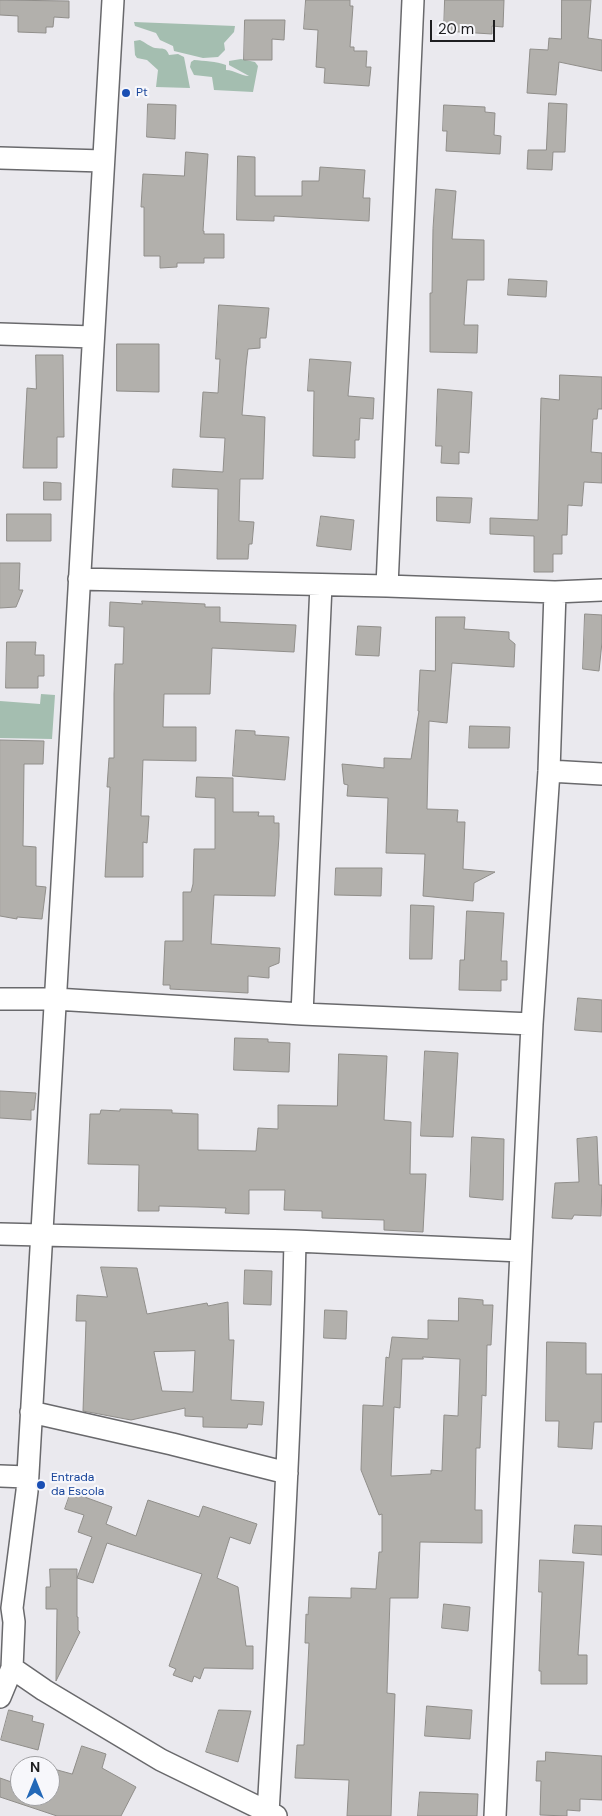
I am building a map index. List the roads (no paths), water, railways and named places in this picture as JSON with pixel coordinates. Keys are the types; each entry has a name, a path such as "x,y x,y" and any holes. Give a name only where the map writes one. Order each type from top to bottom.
{"street":[{"path":"0,1697 12,1668 14,1622 6,1608 27,1477 113,0"},
{"path":"387,586 413,0"},
{"path":"0,158 103,161"},
{"path":"0,334 92,337"},
{"path":"79,579 555,592 602,590"},
{"path":"302,1014 321,585"},
{"path":"496,1816 521,1251 532,1024 548,771 555,592"},
{"path":"548,771 602,774"},
{"path":"0,999 55,999 302,1014 532,1024"},
{"path":"0,1234 295,1241 521,1251"},
{"path":"12,1668 44,1690 161,1760 272,1814 293,1340 295,1241"},
{"path":"31,1412 172,1444 287,1473"},
{"path":"0,1476 27,1477"}],"place":[{"name":"Pt","path":"126,93"},
{"name":"Entrada da Escola","path":"41,1485"}]}
